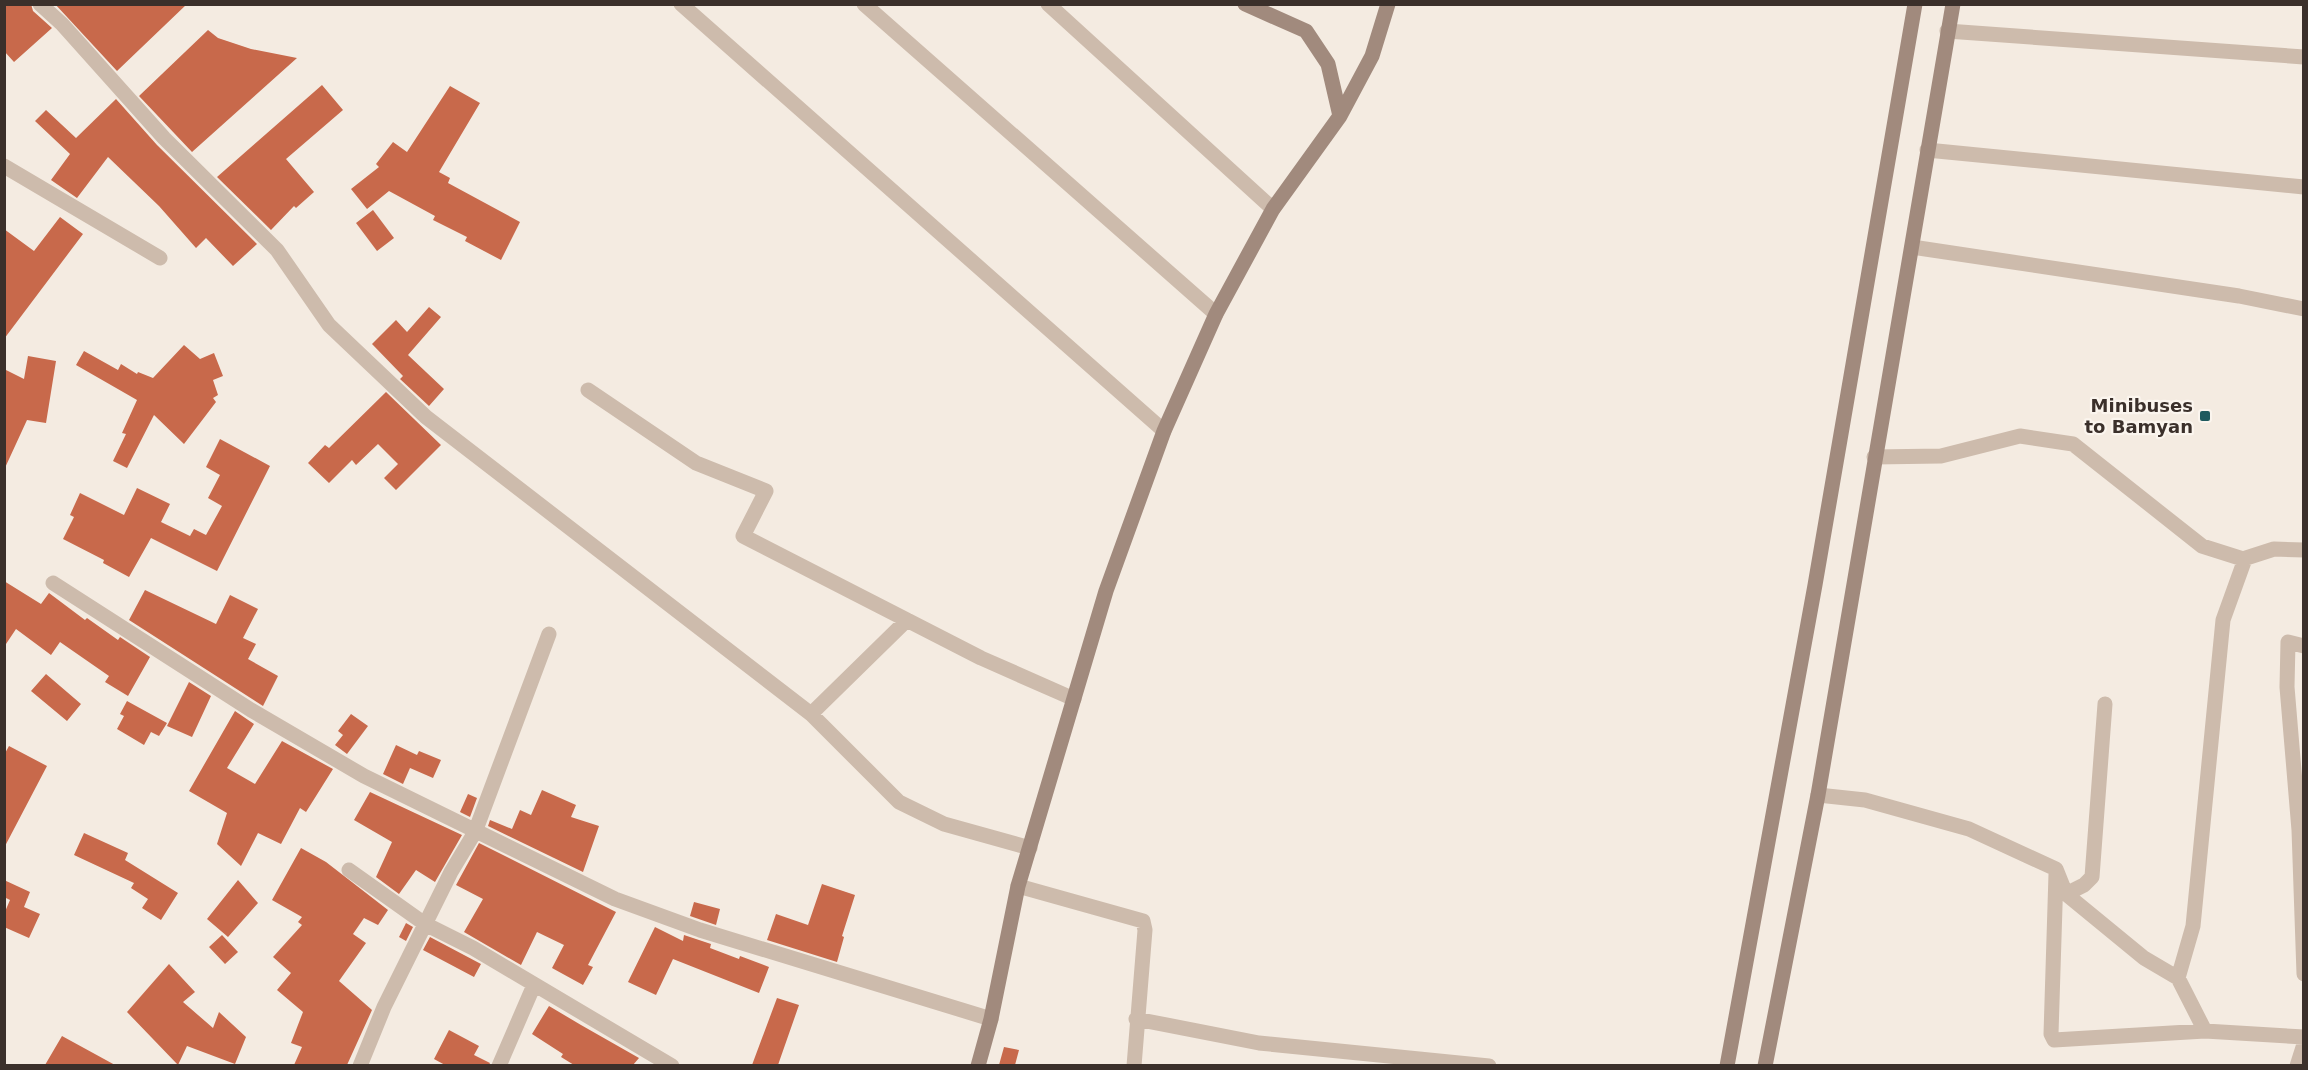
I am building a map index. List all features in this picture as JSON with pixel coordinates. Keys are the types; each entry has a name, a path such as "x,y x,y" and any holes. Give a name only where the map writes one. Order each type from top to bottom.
{"main road":[{"path":"1245,4 1306,31 1328,64 1340,116"},
{"path":"978,1065 991,1019 1018,886 1106,591 1164,431 1216,314 1273,210 1340,116 1372,56 1388,4"},
{"path":"1727,1065 1817,573 1915,4"},
{"path":"1765,1065 1818,795 1953,4"}],"street":[{"path":"40,4 62,24 172,146 277,250 329,325 426,417 811,714 899,802 944,824 1030,848"},
{"path":"681,4 1164,431"},
{"path":"864,4 1216,314"},
{"path":"1048,4 1273,210"},
{"path":"1947,31 2304,57"},
{"path":"1927,150 2304,187"},
{"path":"4,166 160,258"},
{"path":"1912,247 2239,296 2304,309"},
{"path":"588,390 696,463 766,491 743,536 981,658 1074,699"},
{"path":"1874,457 1941,456 2020,436 2073,444 2202,546 2245,559 2274,549 2304,550"},
{"path":"2178,978 2193,926 2223,620 2245,559"},
{"path":"53,583 251,710 363,776 615,899 668,918 991,1019"},
{"path":"811,714 907,620"},
{"path":"360,1065 384,1007 425,924 475,832 549,634"},
{"path":"2304,646 2288,642 2287,687 2299,776 2304,974"},
{"path":"2066,894 2085,885 2092,877 2105,704"},
{"path":"1818,795 1865,800 1969,830 2056,869 2066,894 2144,958 2178,978 2205,1031"},
{"path":"2056,869 2051,1034 2054,1040 2205,1031 2304,1037"},
{"path":"349,870 425,924 473,948 672,1065"},
{"path":"1018,886 1143,921 1145,930 1134,1065"},
{"path":"499,1065 534,985"},
{"path":"1136,1019 1259,1043 1489,1065"},
{"path":"2297,1065 2304,1044"}],"building":[{"path":"4,4 31,4 33,11 52,28 14,62 4,51"},
{"path":"55,4 187,4 117,71"},
{"path":"208,30 218,38 251,49 297,58 192,152 139,96"},
{"path":"322,85 343,110 286,159 314,192 296,208 294,206 271,230 217,177"},
{"path":"450,86 480,103 439,172 450,178 448,183 520,222 501,260 465,241 467,237 433,220 435,216 389,191 367,209 351,189 379,167 376,164 393,142 407,152"},
{"path":"116,99 157,145 257,244 233,266 206,238 196,248 159,206 108,157 77,198 51,180 70,154 35,121 46,110 76,138"},
{"path":"373,210 394,238 377,251 356,223"},
{"path":"60,217 83,234 4,339 4,229 34,251"},
{"path":"429,307 441,317 408,355 444,389 429,406 400,379 403,376 372,344 396,320 407,332"},
{"path":"184,345 200,359 214,353 223,376 213,380 218,395 213,398 216,402 184,444 154,415 127,468 113,461 126,434 122,433 137,400 76,365 84,351 118,370 121,364 137,374 138,372 153,378"},
{"path":"28,356 56,361 46,423 27,420 4,470 4,369 24,379"},
{"path":"386,392 441,445 396,490 384,478 398,464 378,444 356,465 352,460 329,483 308,463 325,445 329,448"},
{"path":"220,439 270,466 217,571 151,538 129,577 103,563 104,560 63,539 74,517 70,515 80,493 124,515 137,488 170,504 161,522 190,536 194,529 206,535 222,506 208,498 220,475 206,467"},
{"path":"4,581 41,604 49,593 85,620 87,618 118,640 120,637 150,657 128,696 105,682 109,676 60,642 51,655 16,629 4,647"},
{"path":"145,590 216,624 230,595 258,609 243,638 256,644 248,659 278,676 263,706 129,620"},
{"path":"46,674 81,704 67,721 31,691"},
{"path":"189,682 211,696 192,737 167,726"},
{"path":"127,701 167,723 159,736 151,732 144,745 117,729 124,716 120,714"},
{"path":"235,711 254,724 227,768 255,784 282,741 333,769 306,812 300,808 281,844 258,833 241,866 217,844 227,813 189,791"},
{"path":"351,714 368,726 347,754 335,745 343,735 338,731"},
{"path":"396,745 417,755 419,751 441,760 433,778 410,768 403,784 383,774"},
{"path":"9,746 47,766 4,848 4,755"},
{"path":"542,790 576,805 571,817 599,826 583,872 488,826 490,820 512,829 520,810 531,815"},
{"path":"370,792 462,835 435,882 416,870 399,894 376,877 392,842 354,820"},
{"path":"468,794 477,798 470,817 460,812"},
{"path":"84,833 128,853 125,860 178,893 161,920 142,908 148,899 131,888 134,883 74,855"},
{"path":"479,843 616,912 588,965 593,967 583,985 552,968 564,945 537,932 521,965 464,932 483,899 456,885"},
{"path":"301,848 326,862 388,910 378,925 364,918 353,934 366,943 339,981 372,1010 347,1065 294,1065 302,1047 291,1043 303,1012 277,990 291,973 273,957 302,925 298,922 302,917 272,900"},
{"path":"4,880 30,892 24,907 40,914 29,938 4,927 4,914 10,900 4,897"},
{"path":"238,880 258,903 228,937 207,919"},
{"path":"822,884 855,895 842,936 844,937 837,962 767,940 776,914 808,925"},
{"path":"694,902 720,909 716,925 690,916"},
{"path":"406,923 413,927 406,941 399,937"},
{"path":"655,927 683,941 684,935 711,944 710,948 739,959 740,956 769,967 759,993 673,959 656,995 628,982"},
{"path":"222,935 238,952 225,964 209,947"},
{"path":"430,937 481,964 474,977 423,950"},
{"path":"169,964 195,992 183,1002 213,1028 219,1012 246,1037 235,1064 187,1046 178,1065 127,1012"},
{"path":"777,998 799,1005 778,1065 752,1065"},
{"path":"549,1006 639,1058 633,1065 574,1065 561,1057 563,1054 532,1034"},
{"path":"449,1030 479,1046 474,1055 490,1063 489,1065 445,1065 434,1059"},
{"path":"62,1036 115,1065 45,1065"},
{"path":"1004,1047 1019,1050 1015,1065 999,1065"}],"place":[{"name":"Minibuses to Bamyan","path":"2205,416"}]}
